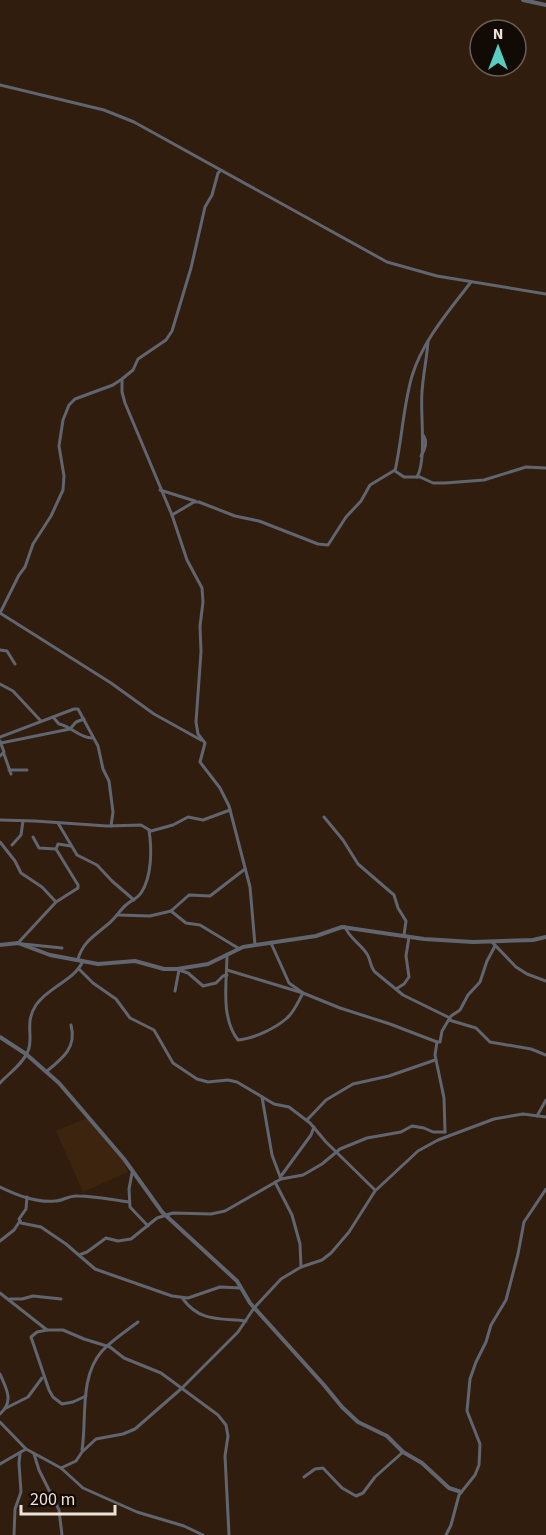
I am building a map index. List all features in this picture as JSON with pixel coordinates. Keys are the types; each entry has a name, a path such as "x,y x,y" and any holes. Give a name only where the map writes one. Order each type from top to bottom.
{"street":[{"path":"523,0 546,5"},
{"path":"0,85 108,111 134,122 387,262 419,273 546,294"},
{"path":"205,742 171,725 111,683 0,613 18,575 25,567 33,543 51,516 63,490 64,476 59,446 63,420 69,405 75,399 113,385 122,379 133,370 140,358 165,340 172,331 191,268 205,207 212,195 218,173 222,171"},
{"path":"160,490 235,516 256,520 318,544 328,545 370,485 395,470 400,452 404,410 411,377 428,339 471,282"},
{"path":"417,477 423,435 422,394 428,339"},
{"path":"122,379 125,403 172,515 187,560 203,592 196,722 198,733 205,742"},
{"path":"395,470 404,477 417,477 433,483 459,483 492,479 526,467 546,468"},
{"path":"172,515 197,502"},
{"path":"0,650 7,651 15,664"},
{"path":"0,684 13,691 40,720"},
{"path":"0,740 40,720 75,708 78,710 98,746 103,769 110,784 113,812 111,826"},
{"path":"52,716 59,724 84,738 93,738"},
{"path":"0,740 68,729 84,719"},
{"path":"0,740 2,755 10,772 27,770"},
{"path":"205,742 200,762 223,793 230,810 250,887 255,945"},
{"path":"0,820 111,826 141,825 149,830 170,826 188,817 203,820 230,810"},
{"path":"324,817 343,840 358,864 394,895 398,908 406,920 406,956 409,977 405,984 396,989"},
{"path":"12,846 21,836 23,820"},
{"path":"58,823 77,855 97,865 110,880 134,900"},
{"path":"0,1083 29,1048 30,1017 37,1004 44,995 74,975 79,969 85,943 143,890 150,869 149,830"},
{"path":"33,837 39,848 56,849"},
{"path":"0,842 21,873 42,887 56,902"},
{"path":"56,849 58,844 71,846"},
{"path":"20,943 56,902 76,891 78,887 56,849"},
{"path":"118,915 150,916 171,911 189,895 210,896 245,869"},
{"path":"171,911 186,923 200,925 238,948"},
{"path":"345,927 350,936 368,955 372,970 396,989 450,1019 476,1028 490,1042 546,1055"},
{"path":"178,970 208,964 238,948 316,936 345,927 437,940 492,942 546,938"},
{"path":"492,942 522,971 546,981"},
{"path":"20,943 50,955 101,964 135,962 178,970 188,973 203,986 215,984 227,973 258,978 437,1042"},
{"path":"0,945 20,943 62,948"},
{"path":"271,943 289,983 303,993"},
{"path":"446,1137 444,1098 434,1050 452,1014 460,1011 468,995 480,982 495,946"},
{"path":"227,954 225,1003 238,1040 284,1020 293,1011 303,993"},
{"path":"79,969 93,983 116,999 130,1018 154,1030 173,1063 204,1081 232,1080 274,1104 289,1107 314,1127 375,1191"},
{"path":"175,991 178,970"},
{"path":"46,1071 68,1051 73,1039 71,1025"},
{"path":"0,1036 46,1071 132,1170 165,1215 231,1275 254,1308 350,1415 358,1422 387,1436 403,1452 422,1463 449,1488 461,1492"},
{"path":"306,1120 326,1100 353,1084 389,1076 435,1060"},
{"path":"262,1096 272,1155 281,1177"},
{"path":"537,1116 546,1100"},
{"path":"61,1468 76,1461 82,1452 98,1438 123,1434 135,1429 182,1388 238,1332 254,1308 281,1279 301,1267 322,1260 331,1253 350,1232 375,1191 418,1151 446,1137 494,1119 523,1114 546,1117"},
{"path":"281,1177 308,1173 336,1151 352,1143 402,1132 412,1126 433,1132 445,1132"},
{"path":"79,1254 87,1252 106,1238 123,1241 134,1238 147,1226 165,1215 211,1214 225,1211 281,1177 311,1135 314,1127"},
{"path":"132,1170 129,1202 131,1209 137,1212 147,1226"},
{"path":"275,1182 292,1215 300,1244 301,1267"},
{"path":"0,1187 27,1197 52,1201 73,1196 92,1196 129,1202"},
{"path":"446,1535 461,1492 478,1470 480,1444 467,1411 470,1379 491,1325 506,1300 524,1222 546,1189"},
{"path":"0,1241 14,1230 20,1221 26,1209 27,1197"},
{"path":"20,1221 41,1227 103,1273 183,1299 193,1310 203,1316 246,1320"},
{"path":"183,1299 220,1287 241,1288"},
{"path":"0,1293 47,1330"},
{"path":"8,1299 33,1296 61,1299"},
{"path":"82,1452 86,1396 93,1365 108,1346 138,1322"},
{"path":"86,1396 62,1404 53,1397 43,1377 31,1337 37,1332 63,1330 108,1346 124,1358 157,1371 212,1409 226,1425 228,1436 225,1456 229,1535"},
{"path":"0,1374 9,1403 0,1414"},
{"path":"6,1408 28,1397 43,1377"},
{"path":"0,1422 26,1449 61,1468 88,1491 143,1514 184,1526 203,1535"},
{"path":"0,1464 26,1449"},
{"path":"304,1478 315,1469 322,1468 342,1488 356,1496 363,1493 375,1477 403,1452"},
{"path":"14,1535 15,1509 21,1492 20,1453"},
{"path":"34,1454 39,1470 59,1510 62,1535"}],"shaded area":[{"path":"87,1118 119,1153 128,1172 83,1192 56,1131"}]}
